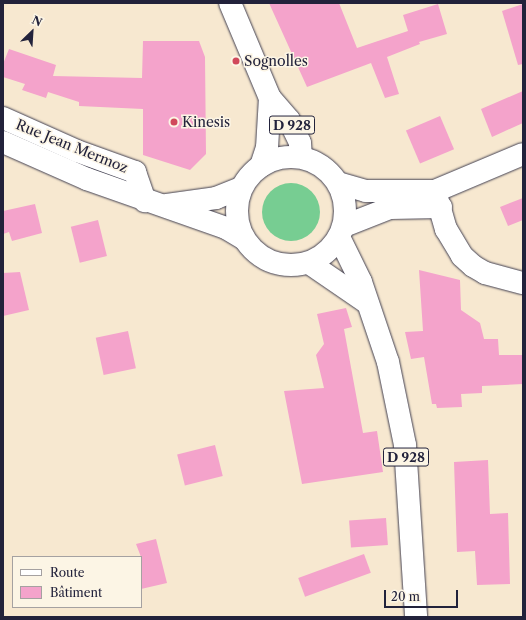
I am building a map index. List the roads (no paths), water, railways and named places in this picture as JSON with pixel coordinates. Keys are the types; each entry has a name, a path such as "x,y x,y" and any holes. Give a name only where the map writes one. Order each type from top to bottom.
{"main road":[{"name":"D 928","path":"230,3 270,98 290,120 300,143 301,157"},
{"path":"270,98 267,148 261,166 241,188 237,205 237,217 244,239 256,254 272,263 291,266 309,263 321,257 342,232 390,208 438,199 523,154"},
{"name":"Rue Jean Mermoz","path":"3,118 77,151 135,172 154,204"},
{"name":"Rue Jean Mermoz","path":"3,142 154,204 226,228 244,239"},
{"path":"261,166 287,157 301,157 322,166 338,183 345,204 342,232 361,282 366,302"},
{"path":"338,183 366,191 438,199"},
{"name":"Rue Jean Mermoz","path":"154,204 194,203 241,188"},
{"path":"438,199 446,229 462,256 473,266 485,273 523,283"},
{"path":"309,263 366,302"},
{"name":"D 928","path":"366,302 388,362 405,445 416,617"}],"place":[{"name":"Sognolles","path":"236,61"},
{"name":"Kinesis","path":"174,122"}]}
